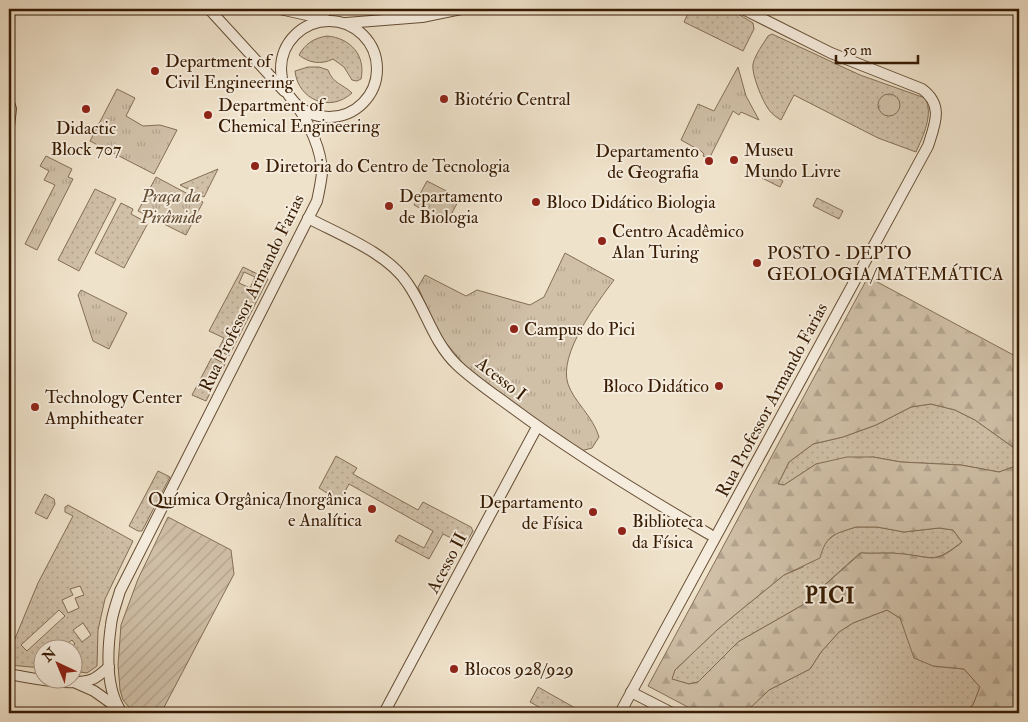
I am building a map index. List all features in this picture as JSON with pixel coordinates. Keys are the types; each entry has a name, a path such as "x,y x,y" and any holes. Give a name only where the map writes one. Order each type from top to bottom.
{"street":[{"path":"209,9 297,106 313,115 329,117 344,114 358,107 369,96 375,82 377,66 374,50 365,37 345,23"},
{"path":"280,9 345,23 422,17 462,9"},
{"name":"Rua Professor Armando Farias","path":"620,713 928,146 935,126 936,113 934,103 930,96 922,89 831,53 743,9"},
{"path":"286,93 282,82 281,65 284,50 294,36 307,26 322,21 331,21"},
{"path":"9,103 11,109 9,126"},
{"name":"Rua Professor Armando Farias","path":"120,711 111,689 109,667 111,625 120,591 317,201 322,172 318,150 307,121 297,106"},
{"name":"Acesso I","path":"308,218 384,258 407,282 440,344 456,364 537,426 605,471 709,534"},
{"name":"Acesso II","path":"384,713 537,426"},
{"path":"82,682 94,678 109,667"},
{"path":"9,674 32,678"},
{"path":"82,686 90,689 120,711"},
{"path":"632,692 672,713"}],"green space":[{"path":"690,9 730,9 753,23 754,29 743,51 684,22"},
{"path":"772,34 860,75 925,98 928,118 916,152 878,138 794,95 781,120 774,115 761,95 753,69 757,53 768,36"},
{"path":"327,36 343,40 355,50 361,63 361,79 357,81 352,80 344,67 333,59 315,62 299,55 310,42"},
{"path":"308,67 319,67 328,70 335,81 352,93 334,102 316,100 309,96 297,81 295,71"},
{"path":"738,67 746,96 759,120 741,112 739,115 733,111 709,159 703,156 704,154 701,151 681,140 698,104 714,111"},
{"path":"117,89 135,98 126,116 143,126 160,125 177,130 154,174 90,141"},
{"path":"889,94 897,97 900,105 897,113 889,116 881,113 878,105 881,97"},
{"path":"46,156 72,169 68,177 73,179 37,250 25,244 55,185 44,180 49,171 40,166"},
{"path":"758,167 783,181 780,187 754,174"},
{"path":"218,169 204,197 180,185"},
{"name":"Praça da Pirâmide","path":"156,177 203,202 186,235 138,211"},
{"path":"427,181 460,198 447,222 414,205"},
{"path":"95,189 116,199 79,271 58,260"},
{"path":"817,198 843,211 839,219 813,206"},
{"path":"121,203 133,209 131,214 148,223 124,268 95,253"},
{"path":"565,253 614,280 581,329 569,358 566,372 571,391 592,422 599,437 592,448 581,451 515,405 467,368 446,343 434,324 418,287 425,275 466,296 477,290 530,305 544,297"},
{"path":"243,267 268,279 229,356 218,350 224,338 209,331","holes":["244,272 255,277 250,288 239,283"]},
{"path":"868,277 1019,358 1019,465 1019,713 962,713 973,705 980,687 964,669 933,666 914,658 900,618 887,610 853,623 839,632 821,652 810,669 769,690 747,711 751,713 699,713 648,686","holes":["931,404 955,410 975,420 1017,450 1019,465 999,472 961,465 901,462 873,457 847,457 816,464 784,485 778,484 789,462 813,444 843,437 876,425 911,407","856,527 877,527 904,532 939,528 953,530 962,542 946,554 934,558 899,553 861,553 801,606 738,642 698,682 689,684 672,679 675,670 742,609 784,575 820,558 825,544 832,536"]},
{"path":"81,290 127,313 109,349 93,341 78,295"},
{"path":"212,357 225,364 206,401 192,395"},
{"path":"931,404 955,410 975,420 1017,450 1019,465 999,472 961,465 901,462 873,457 816,464 784,485 778,484 789,462 813,444 843,437 876,425 911,407"},
{"path":"336,456 357,468 353,474 418,510 423,502 471,527 473,531 465,545 443,534 429,559 395,541 399,535 424,548 433,531 349,484 340,501 319,488"},
{"path":"158,471 170,477 142,531 138,531 129,526"},
{"path":"45,494 54,499 55,504 47,519 35,513"},
{"path":"68,505 133,541 105,599 98,630 97,666 87,673 82,672 82,642 91,635 83,623 73,630 80,640 39,640 65,616 59,610 21,645 27,651 32,646 32,667 9,665 9,653 38,583 73,516 65,512 65,507","holes":["80,586 84,595 75,598 79,608 68,613 62,600 73,595 70,589"]},
{"path":"168,517 231,550 234,574 161,713 134,713 123,700 120,690 118,665 121,625 138,579"},
{"path":"856,527 877,527 904,532 939,528 953,530 962,542 946,553 934,557 899,553 860,553 801,606 738,642 698,682 689,684 671,679 675,670 742,609 784,575 803,567 824,543 837,533"},
{"path":"887,610 900,618 907,634 933,666 964,669 980,687 973,705 962,713 751,713 746,711 769,690 810,669 821,652 839,632 853,623"},
{"path":"538,687 584,713 572,713 566,710 564,713 546,713 546,711 530,702"}],"place":[{"name":"Department of Civil Engineering","path":"155,71"},
{"name":"Biotério Central","path":"444,99"},
{"name":"Didactic Block 707","path":"86,109"},
{"name":"Department of Chemical Engineering","path":"208,115"},
{"name":"Museu Mundo Livre","path":"734,160"},
{"name":"Departamento de Geografia","path":"709,161"},
{"name":"Diretoria do Centro de Tecnologia","path":"255,166"},
{"name":"Bloco Didático Biologia","path":"536,202"},
{"name":"Departamento de Biologia","path":"389,206"},
{"name":"Centro Acadêmico Alan Turing","path":"602,241"},
{"name":"POSTO - DEPTO GEOLOGIA/MATEMÁTICA","path":"757,263"},
{"name":"Campus do Pici","path":"514,329"},
{"name":"Bloco Didático","path":"719,386"},
{"name":"Technology Center Amphitheater","path":"35,407"},
{"name":"Química Orgânica/Inorgânica e Analítica","path":"372,509"},
{"name":"Departamento de Física","path":"593,512"},
{"name":"Biblioteca da Física","path":"622,531"},
{"name":"Blocos 928/929","path":"454,669"}],"district":[{"name":"PICI","path":"830,596"}]}
